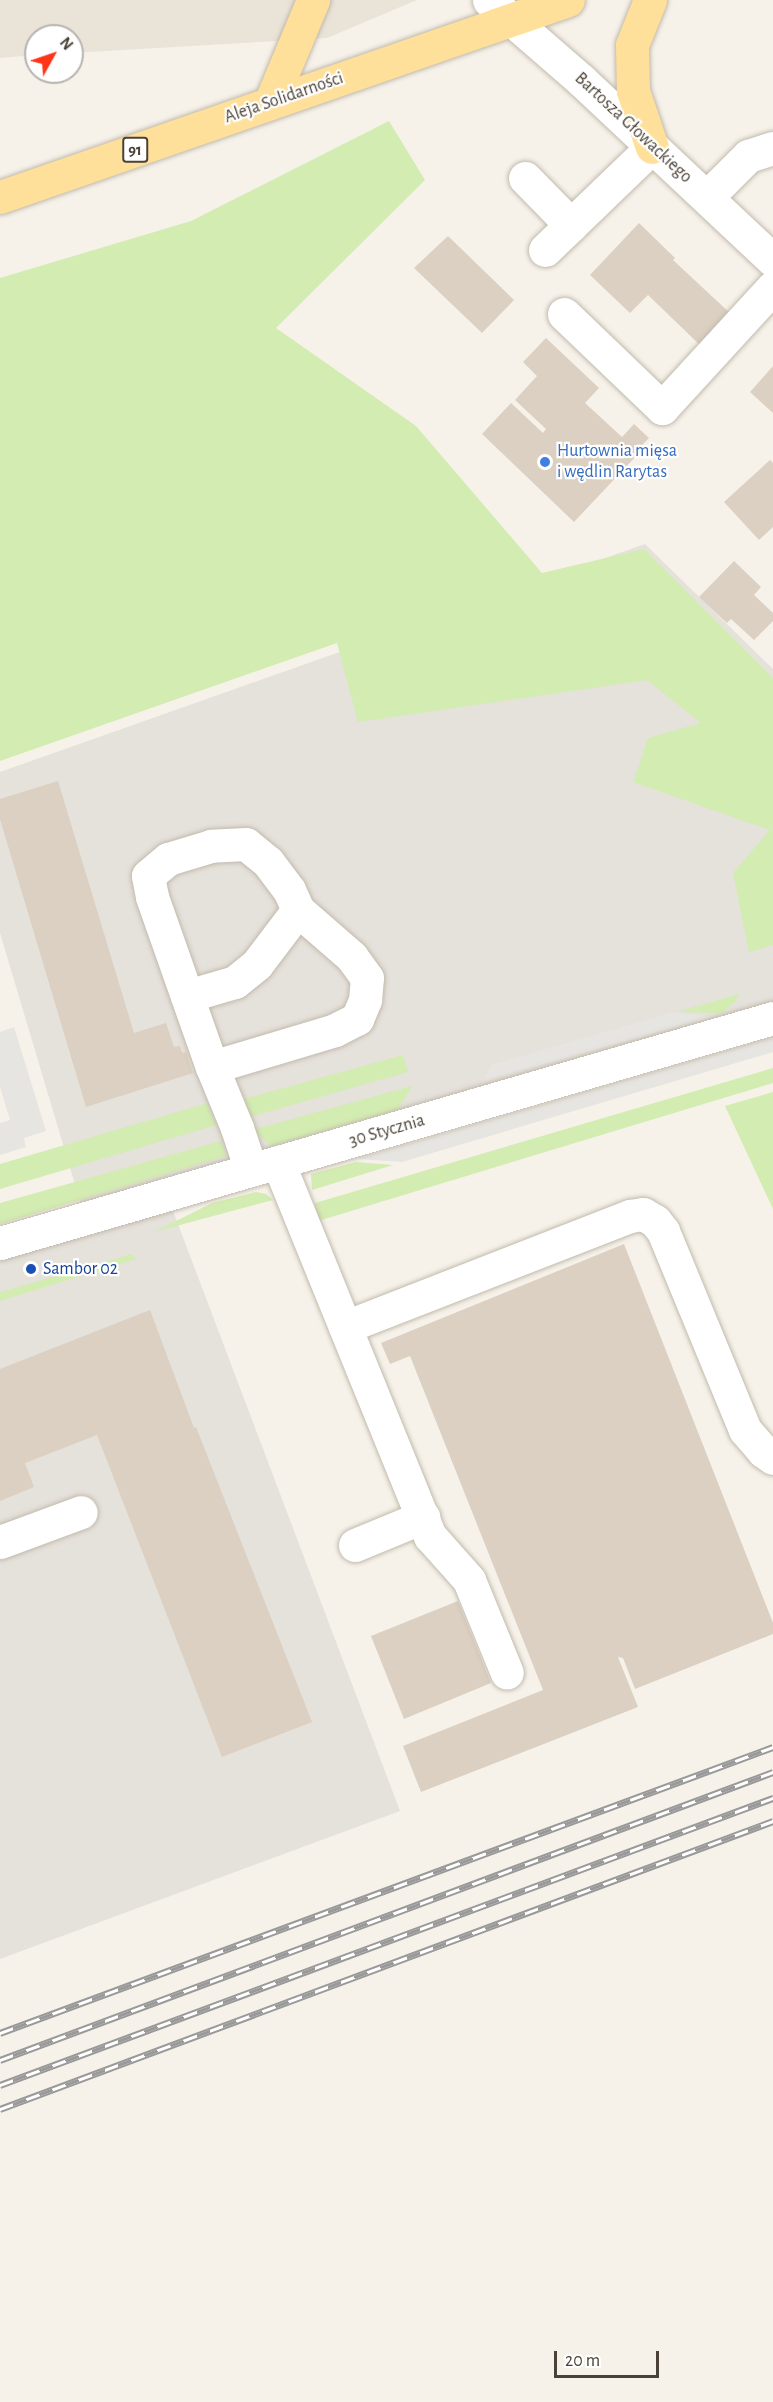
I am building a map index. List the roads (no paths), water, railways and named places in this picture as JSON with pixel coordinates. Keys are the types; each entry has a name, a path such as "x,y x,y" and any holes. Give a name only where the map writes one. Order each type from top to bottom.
{"main road":[{"path":"270,103 313,0"},
{"name":"Aleja Solidarności","path":"0,197 270,103 501,10 568,0"},
{"path":"650,0 632,45 633,91 652,147"}],"street":[{"name":"Bartosza Głowackiego","path":"501,10 581,80 773,260"},
{"path":"545,250 652,147"},
{"path":"707,197 748,156 773,148"},
{"path":"525,178 571,225"},
{"path":"564,314 662,408 773,287"},
{"path":"212,1066 335,1030 357,1019 365,1000 367,978 352,957 298,910 290,890 268,862 246,844 211,846 168,859 148,876 152,897 212,1066 237,1128 265,1166 345,1328 430,1536 469,1580 507,1673"},
{"path":"187,996 235,982 256,964 298,910"},
{"name":"30 Stycznia","path":"0,1243 773,1018"},
{"path":"345,1328 630,1216 643,1214 655,1221 663,1231 745,1430 763,1451 773,1458"},
{"path":"0,1542 81,1512"},
{"path":"355,1545 423,1517"}],"railway":[{"path":"0,2033 773,1747"},
{"path":"0,2060 773,1772"},
{"path":"0,2085 773,1798"},
{"path":"0,2109 773,1821"}],"place":[{"name":"Hurtownia mięsa i wędlin Rarytas","path":"545,462"},
{"name":"Sambor 02","path":"31,1269"}]}
